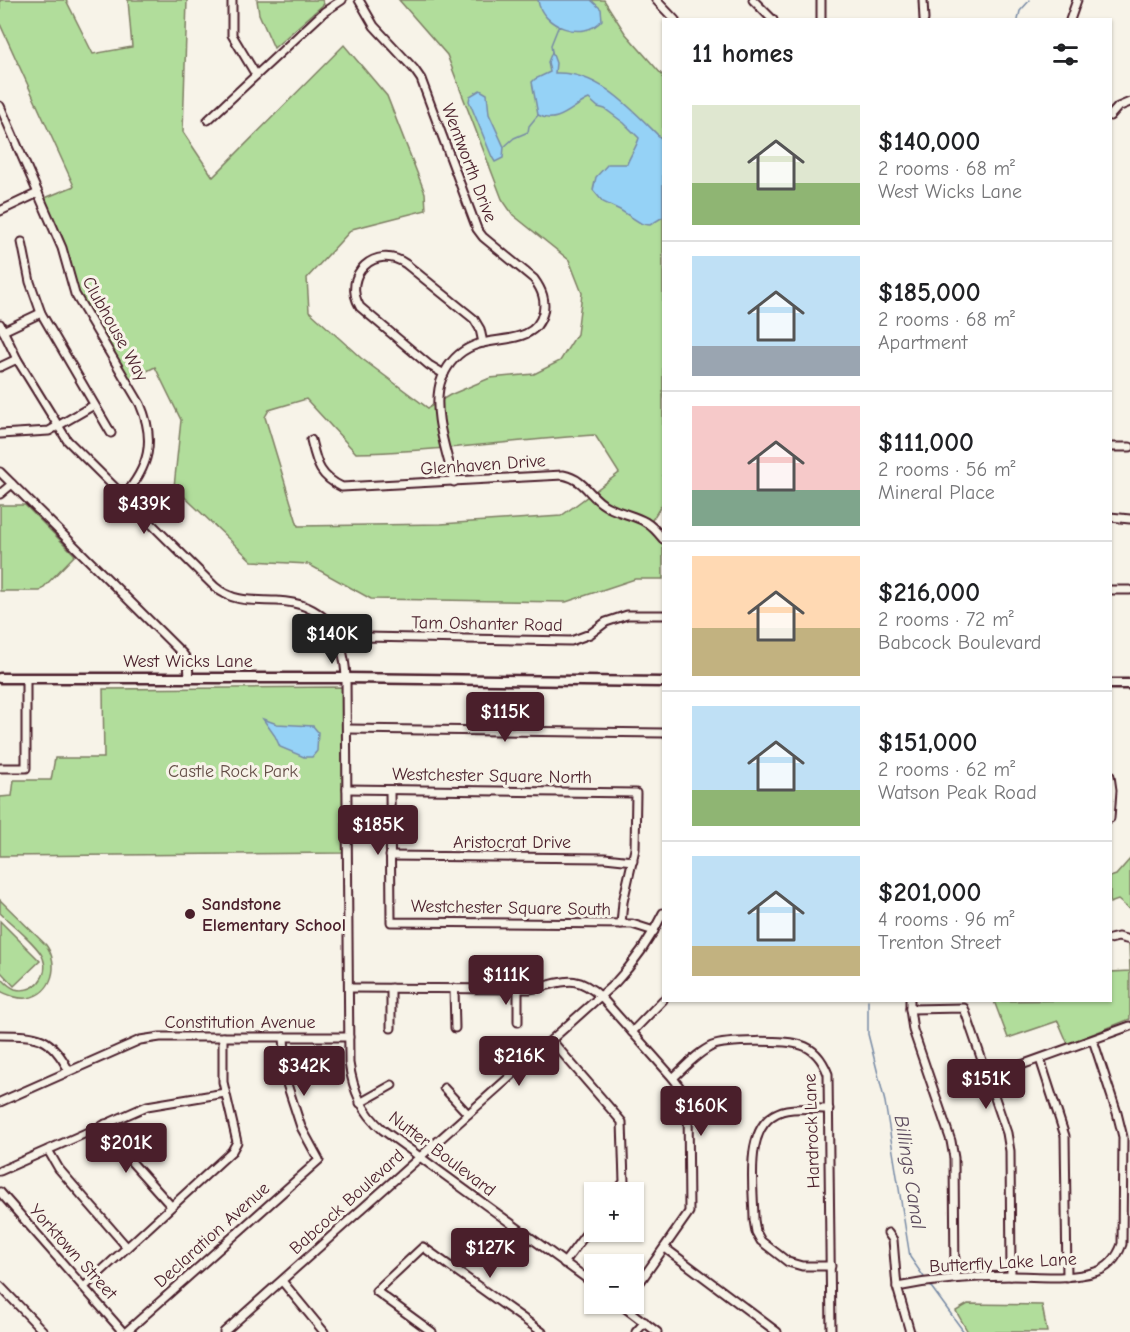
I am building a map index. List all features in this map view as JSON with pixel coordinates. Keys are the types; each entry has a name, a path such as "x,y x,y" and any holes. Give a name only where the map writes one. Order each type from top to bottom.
{"main road":[{"name":"West Wicks Lane","path":"0,678 346,678 662,682"},
{"path":"1112,684 1130,684"}],"street":[{"path":"232,0 232,35 256,75"},
{"path":"208,120 324,12 342,0"},
{"name":"Wentworth Drive","path":"359,0 374,26 421,79 477,229 483,237 534,279 544,298 542,318 535,329 522,336 473,346 452,361 444,374 438,389 438,408 454,482"},
{"path":"656,0 673,18"},
{"path":"753,0 771,18"},
{"path":"821,0 821,18"},
{"path":"922,0 924,18"},
{"path":"1071,18 1077,0"},
{"path":"1112,114 1118,107 1130,102"},
{"name":"Clubhouse Way","path":"0,106 62,248 75,294 140,404 147,420 146,462 140,475 123,497"},
{"path":"0,211 38,193"},
{"path":"22,242 30,282 41,313 111,433"},
{"path":"444,374 429,365 358,303 355,292 356,280 359,272 369,262 387,257 406,264 474,319 480,329 483,343"},
{"path":"41,313 1,328 17,359 67,440 221,592 242,600 288,602 309,609 330,624 342,644"},
{"path":"0,367 17,359"},
{"path":"0,434 50,431 94,405"},
{"name":"Glenhaven Drive","path":"311,440 318,468 329,481 342,487 563,475 574,477 607,507 642,519 653,526 662,538"},
{"path":"1112,447 1130,447"},
{"path":"0,472 183,654 188,661 189,678"},
{"path":"0,494 12,484"},
{"path":"1112,517 1130,519"},
{"path":"1112,590 1130,590"},
{"name":"Tam Oshanter Road","path":"342,644 366,637 571,640 590,634 606,622 627,615 662,615"},
{"name":"Nutter Boulevard","path":"342,644 348,729 349,1037 351,1074 360,1103 375,1123 584,1277"},
{"path":"0,768 26,768 26,678"},
{"path":"348,729 662,733"},
{"name":"Westchester Square North","path":"348,789 636,793 636,836 633,861"},
{"name":"Westchester Square South","path":"390,790 391,922 621,924 640,926 654,931"},
{"name":"Aristocrat Drive","path":"390,856 605,858 633,861"},
{"path":"621,924 623,902 633,861"},
{"name":"Babcock Boulevard","path":"224,1332 601,997 629,969 662,915"},
{"path":"1112,938 1118,937 1130,940"},
{"path":"349,988 518,989 538,988 556,981 567,981 587,986 601,997 673,1078 688,1104 689,1212 644,1277"},
{"path":"391,988 391,1028"},
{"path":"454,988 455,1028"},
{"path":"518,989 518,1022"},
{"path":"632,1032 662,1001"},
{"path":"910,1002 914,1030 951,1141 954,1158 955,1277"},
{"path":"910,1009 964,1008 1007,1133 1010,1151 1011,1276"},
{"path":"988,1077 1130,1026"},
{"path":"0,1035 29,1035 47,1042 60,1054 69,1071"},
{"name":"Constitution Avenue","path":"0,1102 140,1040 160,1037 349,1037"},
{"path":"84,1287 126,1246 232,1152 237,1142 225,1093 223,1037"},
{"name":"Declaration Avenue","path":"124,1332 319,1160 301,1127 287,1084 284,1037"},
{"name":"Butterfly Lake Lane","path":"897,1287 955,1277 1067,1277 1096,1272 1109,1265 1122,1244 1123,1137 1093,1040"},
{"path":"552,1041 622,1122 624,1182"},
{"name":"Hardrock Lane","path":"673,1078 700,1053 714,1045 731,1043 786,1042 802,1045 816,1053 824,1064 828,1074 829,1109 831,1332"},
{"path":"1040,1059 1065,1136 1067,1277"},
{"path":"360,1103 392,1085"},
{"path":"444,1088 468,1114"},
{"path":"0,1172 147,1106 225,1093"},
{"path":"829,1109 784,1110 772,1115 764,1119 753,1146 754,1220 756,1232 761,1241 795,1265 831,1266"},
{"path":"105,1124 119,1148 171,1206"},
{"path":"48,1150 59,1170 126,1246"},
{"name":"Yorktown Street","path":"0,1192 124,1332"},
{"path":"888,1233 893,1240 897,1287 910,1332"},
{"path":"564,1263 584,1236"},
{"path":"432,1332 376,1290 423,1246 542,1332"},
{"path":"665,1248 777,1332"},
{"path":"282,1281 324,1332"},
{"path":"0,1286 45,1332"},
{"path":"635,1314 657,1332"},
{"path":"636,1332 645,1322"}],"green space":[{"path":"0,0 66,0 93,54 132,47 128,0 187,0 183,132 213,177 344,45 387,96 425,193 426,210 352,229 307,278 309,311 361,358 428,408 450,395 490,378 534,374 560,361 577,334 582,293 569,260 513,215 502,199 447,55 399,0 604,0 625,33 662,75 662,505 652,520 662,543 662,579 635,579 566,602 371,599 308,564 252,561 174,487 181,420 155,367 129,380 77,289 64,243 45,198 74,186 0,24","holes":["306,399 356,453 595,435 619,473 561,516 441,524 298,526 265,417 269,410"]},
{"path":"257,0 322,0 324,4 274,48 259,14"},
{"path":"0,505 25,505 75,555 40,591 0,591"},
{"name":"Castle Rock Park","path":"342,687 344,853 0,856 0,797 12,796 14,780 51,780 55,758 104,758 103,689"},
{"path":"1130,859 1130,910 1118,900 1112,902 1112,876 1116,875"},
{"path":"0,900 46,945 53,961 48,984 43,991 27,998 0,991 0,977 15,989 28,989 39,982 45,965 36,947 0,913"},
{"path":"0,921 40,961 14,986 0,971"},
{"path":"1130,971 1130,1019 1068,1044 1058,1021 1008,1038 994,1002 1112,1002 1112,972"},
{"path":"968,1304 1042,1305 1047,1332 968,1332 956,1311"}],"water":[{"path":"538,0 591,0 601,9 602,20 594,27 585,30 564,28 547,18"},
{"path":"552,52 556,63 555,73 571,74 601,86 628,106 662,139 662,218 650,225 642,224 603,202 593,190 596,177 608,164 627,164 637,144 639,138 624,123 589,99 558,117 545,118 538,115 532,82 550,72 548,62"},
{"path":"480,90 487,94 489,114 504,147 503,158 495,162 469,101 470,96"},
{"path":"263,719 277,724 313,726 318,732 317,751 312,757 304,757 280,747"}],"waterway":[{"name":"Billings Canal","path":"1018,18 1020,11 1030,0"},
{"path":"552,52 551,45 559,25"},
{"path":"504,147 514,138 528,132 529,126 538,115"},
{"name":"Billings Canal","path":"868,1002 868,1034 885,1102 910,1257 926,1280"},
{"name":"Billings Canal","path":"929,1284 964,1332"}],"place":[{"name":"Sandstone Elementary School","path":"190,914"}]}
